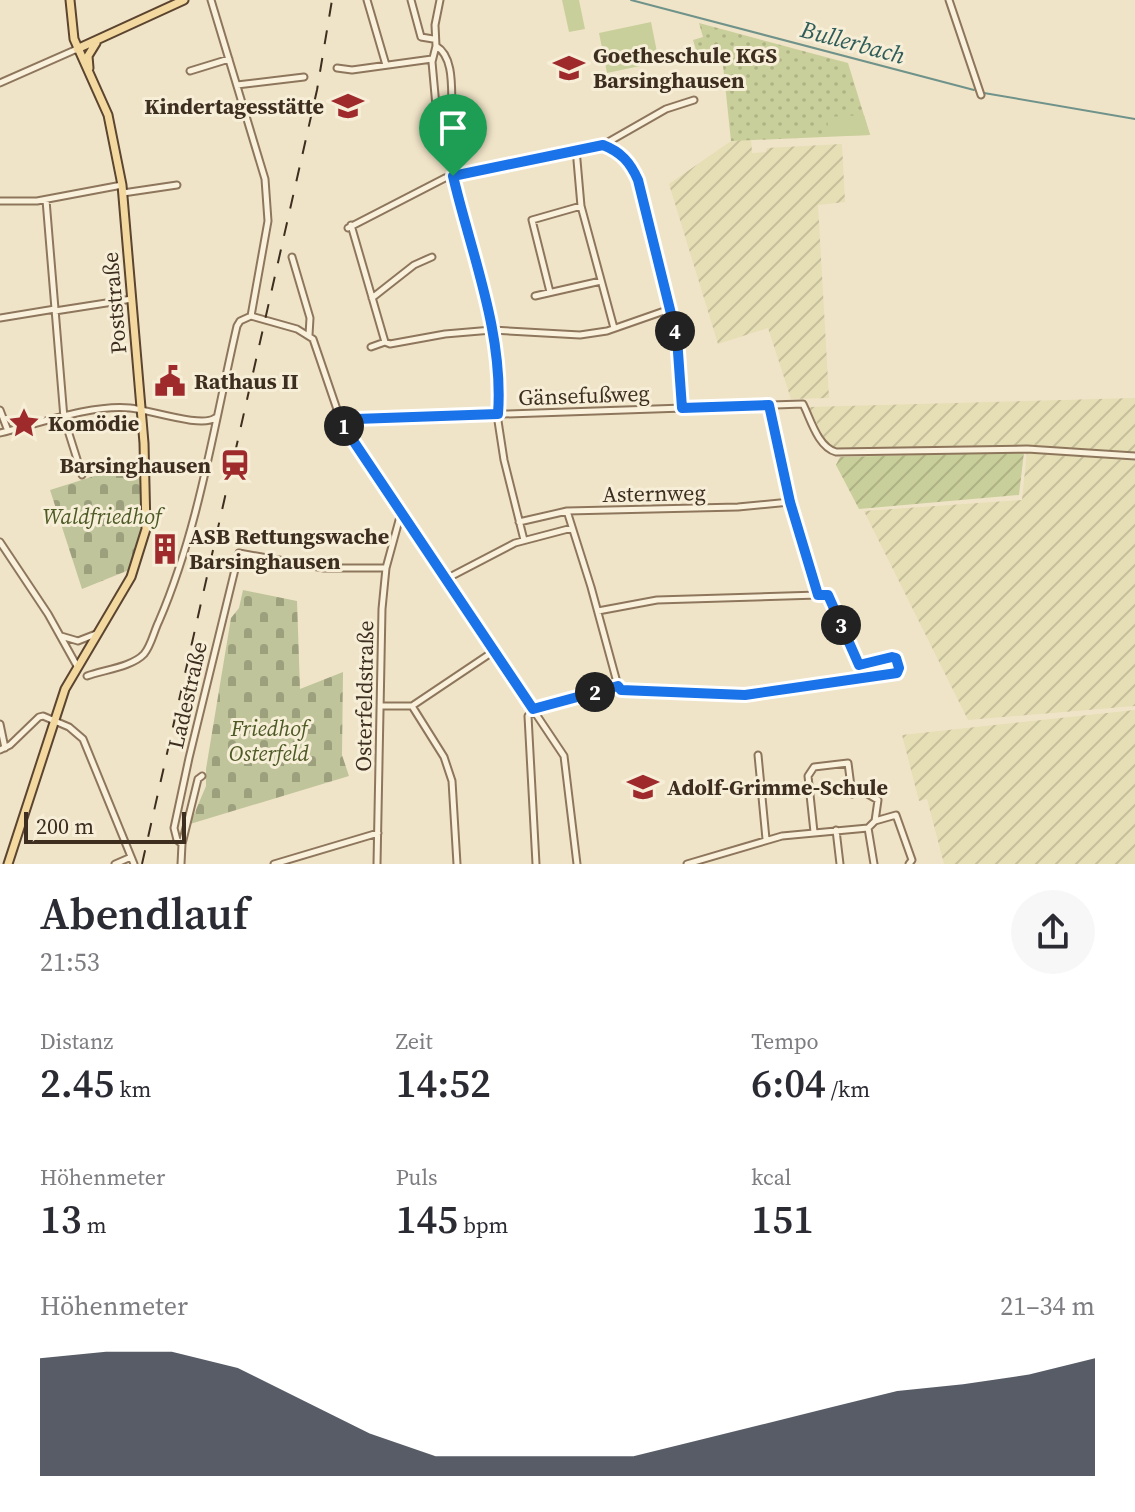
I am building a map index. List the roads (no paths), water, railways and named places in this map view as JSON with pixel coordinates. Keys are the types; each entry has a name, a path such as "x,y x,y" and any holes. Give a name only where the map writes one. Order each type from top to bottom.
{"main road":[{"name":"Poststraße","path":"8,864 53,720 77,666 131,577 146,529 148,505 122,189 108,115 74,39 70,0"},
{"path":"77,49 184,0"},
{"path":"89,74 88,56 98,40"}],"street":[{"path":"211,0 265,179 269,207 251,316"},
{"path":"367,0 386,65"},
{"path":"411,0 421,37 434,39"},
{"path":"440,0 432,59 437,117 444,125 453,176 492,330 504,460 524,540"},
{"path":"949,0 981,95"},
{"path":"436,46 442,49 448,60 452,99 451,117 444,125"},
{"path":"0,83 77,49"},
{"path":"190,71 229,59"},
{"path":"337,68 352,70 432,59"},
{"path":"237,85 304,77"},
{"path":"385,342 349,226 430,184 453,176 603,145 666,109 694,100"},
{"path":"603,145 616,150 626,159 638,180 677,338 682,408"},
{"path":"576,149 581,206 614,328"},
{"path":"0,201 46,200 177,185"},
{"path":"46,200 64,418 82,475"},
{"path":"550,292 532,220 581,206"},
{"path":"292,257 310,318 309,335"},
{"path":"372,298 414,265 432,257"},
{"path":"535,296 601,281"},
{"path":"0,318 132,299"},
{"path":"371,347 385,342 390,344 445,334 492,330 580,335 614,328 670,309"},
{"path":"87,676 139,658 147,649 183,558 240,321 251,316 309,335 316,344 342,424 564,756 577,864"},
{"name":"Gänsefußweg","path":"342,424 356,419 803,404 822,444 827,450 836,452 1027,449 1135,456"},
{"path":"769,405 790,502 818,595"},
{"path":"0,433 115,407 203,423 216,417"},
{"path":"0,410 8,431"},
{"name":"Asternweg","path":"519,522 567,511 738,507 790,502"},
{"path":"567,511 621,690 745,695 863,679 897,673 899,668 896,658 892,657 859,665"},
{"name":"Osterfeldstraße","path":"377,864 382,609 386,568 401,512"},
{"path":"396,531 408,523"},
{"path":"446,579 524,540 572,528"},
{"path":"0,542 48,614 77,666"},
{"name":"Ladestraße","path":"182,844 177,840 174,828 239,553 324,568 386,568"},
{"path":"598,611 657,600 828,595 863,679"},
{"path":"59,635 78,641 97,633"},
{"path":"380,706 412,706 494,651"},
{"path":"536,864 528,716 533,709 618,686"},
{"path":"412,706 444,757 452,781 457,864"},
{"path":"3,749 39,717 75,730 88,748 133,861 115,864"},
{"path":"0,724 3,749"},
{"path":"758,755 766,839"},
{"path":"814,832 808,776 814,767 848,763 852,794"},
{"path":"181,864 182,844 198,779 202,776"},
{"path":"866,793 878,800 875,821"},
{"path":"687,864 766,839 868,828 875,821 896,815 912,860 909,864"},
{"path":"868,828 874,864"},
{"path":"836,830 840,864"},
{"path":"274,864 378,833"}],"waterway":[{"name":"Bullerbach","path":"631,0 974,90"},
{"name":"Bullerbach","path":"984,93 1135,119"}],"railway":[{"path":"142,864 317,90 332,0"}],"place":[{"name":"Goetheschule KGS Barsinghausen","path":"569,68"},
{"name":"Kindertagesstätte","path":"348,106"},
{"name":"Rathaus II","path":"170,381"},
{"name":"Komödie","path":"24,423"},
{"name":"Barsinghausen","path":"235,465"},
{"name":"ASB Rettungswache Barsinghausen","path":"165,549"},
{"name":"Adolf-Grimme-Schule","path":"643,787"}],"park label":[{"name":"Waldfriedhof","path":"102,516"},
{"name":"Friedhof Osterfeld","path":"269,740"}]}
